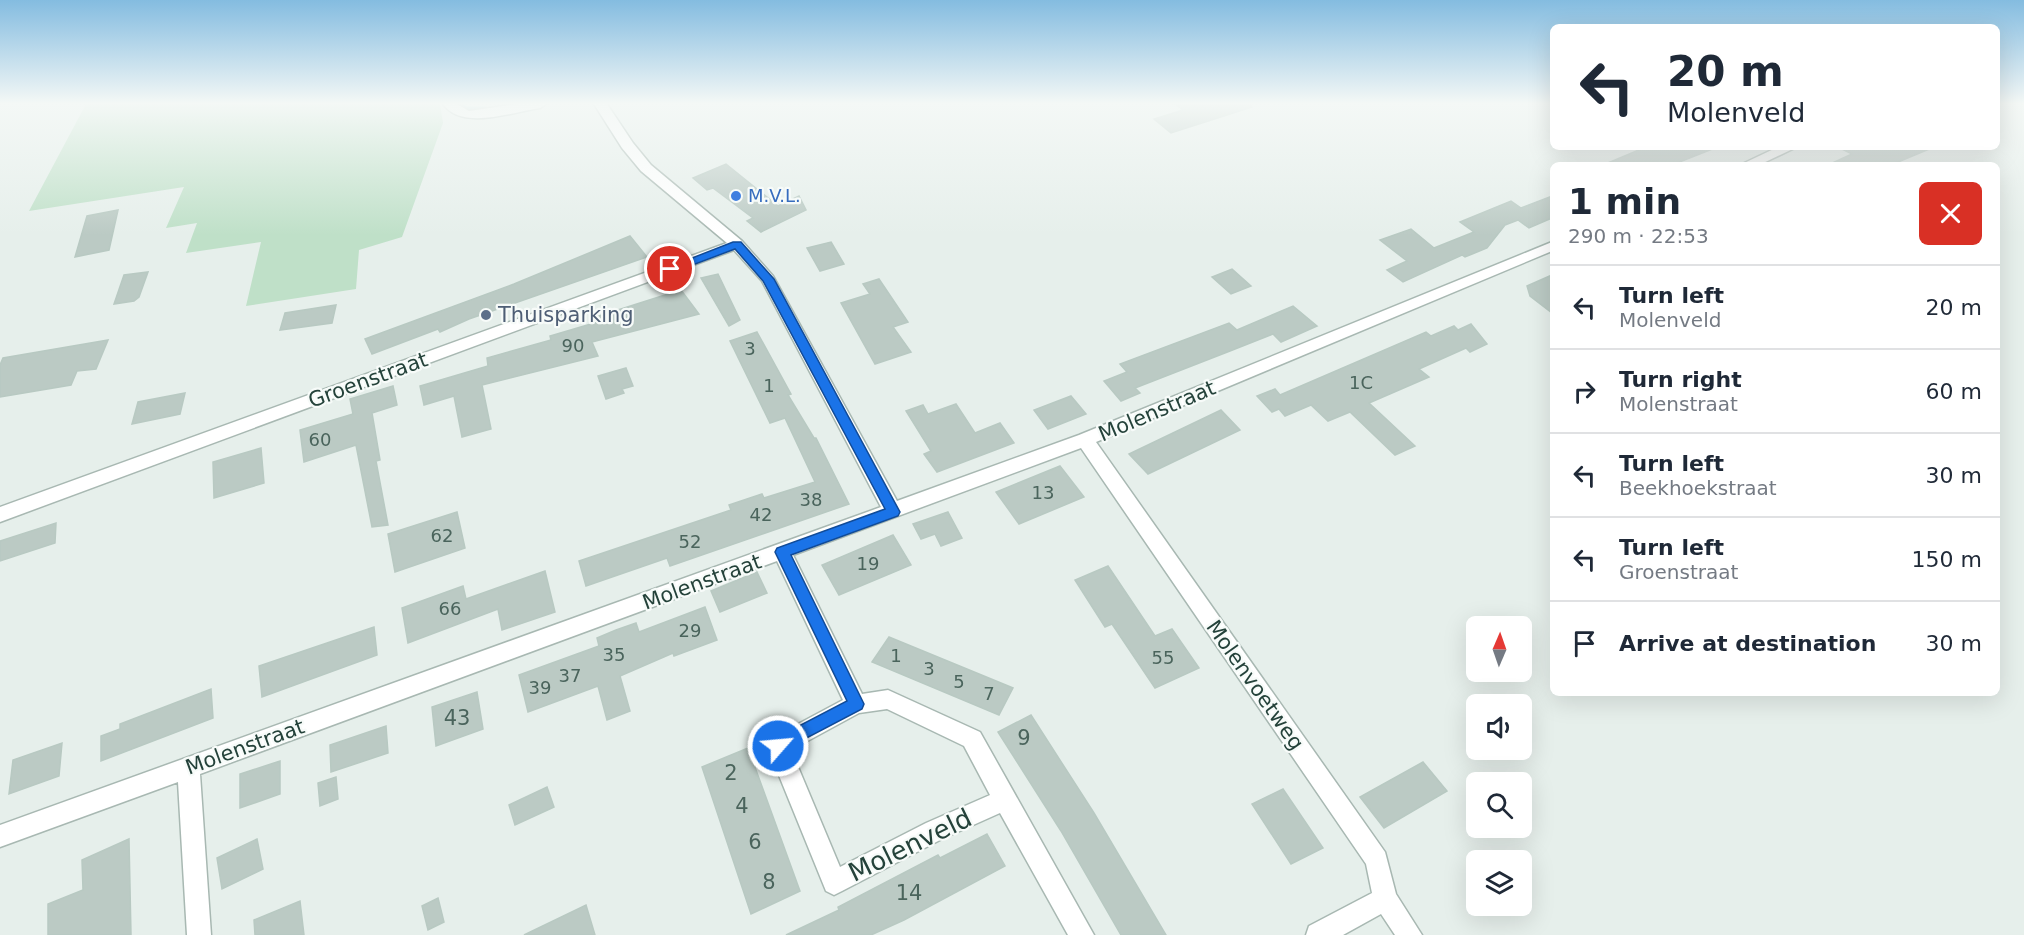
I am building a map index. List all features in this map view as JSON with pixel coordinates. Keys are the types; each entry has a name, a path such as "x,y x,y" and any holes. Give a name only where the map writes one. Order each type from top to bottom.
{"street":[{"path":"629,148 646,168 737,244 768,279 893,512"},
{"path":"1754,162 1783,150"},
{"name":"Groenstraat","path":"0,515 737,244"},
{"name":"Molenstraat","path":"0,836 893,512 1085,440 1550,247"},
{"name":"Molenvoetweg","path":"1085,440 1377,860 1385,899 1410,935"},
{"path":"782,552 856,704"},
{"name":"Molenveld","path":"1005,800 934,831 834,883 778,746 856,704 888,699 972,739 1082,935"},
{"path":"188,768 200,935"},
{"path":"1318,935 1385,899"}],"green space":[{"path":"63,148 434,148 402,237 359,250 356,289 246,306 261,242 186,253 197,223 166,228 184,187 29,211"}],"building":[{"path":"1639,150 1710,150 1680,162 1610,162"},
{"path":"1844,150 1927,150 1898,162 1835,162 1852,154"},
{"path":"726,164 778,206 799,196 806,210 761,232 747,221 753,218 713,188 707,190 693,178"},
{"path":"1550,197 1550,219 1529,228 1518,220 1505,225 1487,248 1465,257 1462,255 1403,282 1387,270 1407,261 1380,240 1411,229 1434,248 1474,232 1460,222 1511,201 1521,208"},
{"path":"118,210 109,250 75,257 87,216"},
{"path":"630,236 647,257 469,319 440,332 438,329 372,354 365,339 514,284"},
{"path":"831,242 844,264 820,271 807,248"},
{"path":"1232,269 1251,286 1231,294 1212,277"},
{"path":"148,272 139,297 134,301 114,304 124,275"},
{"path":"718,274 740,320 729,326 701,278"},
{"path":"1550,276 1550,311 1530,296 1527,286"},
{"path":"879,279 908,322 893,327 911,352 875,364 841,303 870,294 863,284"},
{"path":"681,290 699,314 592,342 598,356 482,385 491,429 462,437 454,396 424,405 420,386 488,366 487,358 551,340 550,336 601,321 599,316"},
{"path":"336,305 332,323 280,330 285,313"},
{"path":"1293,306 1317,326 1281,342 1273,334 1135,388 1140,393 1121,401 1104,381 1127,372 1120,364 1229,323 1237,330"},
{"path":"1471,324 1487,344 1470,352 1466,348 1419,369 1429,377 1369,403 1415,446 1395,455 1350,412 1328,421 1311,405 1285,416 1279,409 1272,412 1257,396 1275,389 1280,395 1426,332 1431,336 1454,326 1458,330"},
{"path":"757,332 791,394 788,395 816,438 849,504 670,566 667,558 586,586 579,561 731,510 729,505 762,494 764,498 815,482 785,418 770,423 730,341"},
{"path":"108,340 96,369 77,371 71,385 0,397 0,365 3,358"},
{"path":"626,368 633,386 622,389 624,393 606,399 598,376"},
{"path":"393,386 397,405 372,413 380,460 376,461 388,525 372,527 356,445 304,462 300,430 353,414 350,399"},
{"path":"185,393 180,414 132,424 138,402"},
{"path":"1071,396 1086,414 1048,429 1034,410"},
{"path":"956,404 975,433 1000,423 1014,443 937,472 924,454 931,451 906,411 923,405 928,414"},
{"path":"1221,410 1240,430 1148,474 1129,454"},
{"path":"261,448 264,483 214,498 213,462"},
{"path":"1060,466 1084,497 1019,524 996,492"},
{"path":"457,512 465,548 395,572 388,534"},
{"path":"948,512 962,538 941,546 935,534 921,539 913,524"},
{"path":"56,523 55,543 0,561 0,541"},
{"path":"893,535 911,565 839,595 822,565"},
{"path":"1108,566 1155,636 1172,629 1199,668 1155,688 1112,624 1105,627 1075,580"},
{"path":"545,571 555,612 502,630 498,609 408,643 402,608 463,586 466,599"},
{"path":"757,572 767,593 720,612 711,591"},
{"path":"705,607 717,640 674,656 673,653 620,676 630,711 607,720 598,686 528,712 519,675 599,646 597,638 616,630 636,623 639,632"},
{"path":"374,627 377,655 262,697 259,666"},
{"path":"889,637 1013,688 999,715 872,662"},
{"path":"211,689 213,718 101,761 101,736 120,729 120,724"},
{"path":"477,692 483,729 436,746 432,707"},
{"path":"1031,715 1094,813 1166,935 1121,935 1061,831 998,732"},
{"path":"386,726 388,753 331,772 330,745"},
{"path":"62,743 59,776 9,794 13,760"},
{"path":"748,748 800,891 751,914 702,767"},
{"path":"280,761 280,794 240,808 240,774"},
{"path":"1423,762 1447,791 1384,828 1360,797"},
{"path":"336,777 338,799 320,806 318,783"},
{"path":"547,787 554,807 515,825 509,805"},
{"path":"1283,789 1323,848 1291,864 1252,804"},
{"path":"987,834 1005,866 904,920 871,935 786,935 839,910 838,907 938,855 940,858"},
{"path":"129,839 131,935 48,935 48,904 83,890 82,860"},
{"path":"257,839 263,869 222,889 217,858"},
{"path":"438,898 444,922 428,930 422,906"},
{"path":"300,901 304,935 255,935 254,920"},
{"path":"586,905 595,935 524,935"}],"place":[{"name":"M.V.L.","path":"736,196"},
{"name":"Thuisparking","path":"486,315"}],"route":[{"path":"670,269 737,244 768,279 893,512 782,552 856,704 827,722 778,746"}]}
